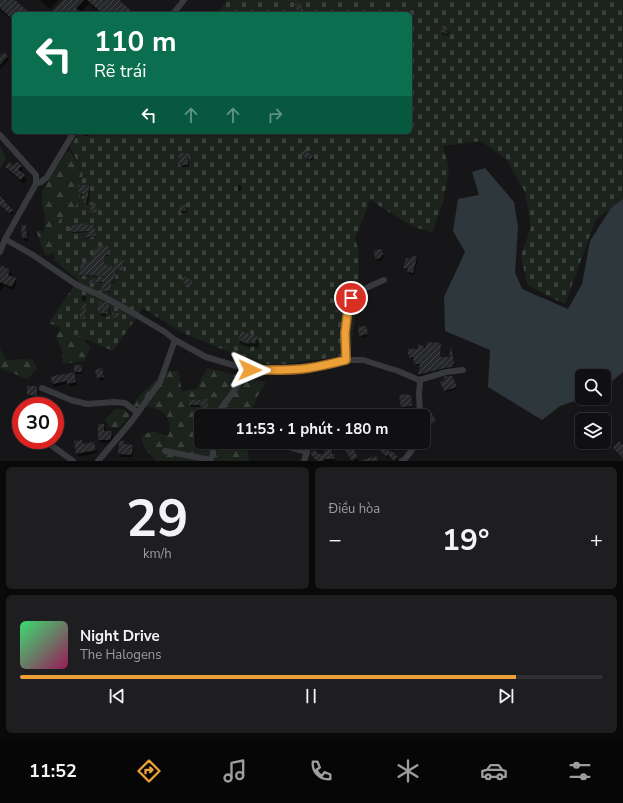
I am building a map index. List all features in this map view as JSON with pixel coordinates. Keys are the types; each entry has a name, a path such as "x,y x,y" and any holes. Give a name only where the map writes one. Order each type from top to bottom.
{"street":[{"path":"175,12 184,0"},
{"path":"36,184 47,177 73,134"},
{"path":"0,135 36,175 36,184 5,239 0,252"},
{"path":"5,239 33,255 76,285 104,296 165,332 175,340 206,357 243,369 273,370 308,368 346,360 363,360 398,371 419,380 446,372 463,370"},
{"path":"346,360 345,333 349,300 367,288 384,280"},
{"path":"98,461 131,422 160,382 175,340"},
{"path":"220,409 238,385 243,369"},
{"path":"419,380 419,409"},
{"path":"42,388 71,400 87,404 114,402 125,403 138,413"},
{"path":"56,449 73,461"},
{"path":"165,451 210,461 213,456 213,449"},
{"path":"296,449 307,452 304,461"},
{"path":"402,461 413,449"}],"green space":[{"path":"227,0 623,0 623,200 596,219 565,304 527,284 521,256 531,227 525,192 506,159 481,141 443,146 449,169 443,202 432,233 410,225 370,200 355,239 359,251 359,275 351,352 336,357 277,365 255,363 181,332 143,308 113,351 49,323 78,280 54,260 56,225 61,218 72,213 80,199 83,173 70,147 78,134 412,134 412,12 219,12"},
{"path":"0,145 6,158 0,169"},
{"path":"70,151 83,173 80,199 72,213 61,218 56,225 55,253 45,255 36,230 44,232 45,214 42,204 42,191 67,152"},
{"path":"75,326 90,348 85,361 63,364 62,351 56,336 62,327"},
{"path":"0,349 7,360 33,360 37,369 27,379 0,368"},
{"path":"207,368 266,382 258,395 253,409 194,409 194,449 247,449 249,461 157,461 148,453 144,447 142,436 152,431 168,436 170,425 166,416 158,410 153,408 132,407 138,397 166,371 179,371 182,391 196,389"},
{"path":"116,409 123,409 130,415 120,427 110,428 105,420"}],"shaded area":[{"path":"485,168 514,202 518,227 515,272 522,289 568,309 582,284 590,241 611,208 623,199 623,372 611,382 611,369 575,369 575,401 560,406 542,420 488,387 490,350 445,331 444,297 465,252 453,231 458,199 479,195 472,172"}],"building":[{"path":"0,0 15,0 29,12 12,12 12,19 0,8"},
{"path":"63,0 84,0 76,8 81,12 52,11"},
{"path":"87,0 119,0 133,12 101,12"},
{"path":"300,2 304,12 297,12 295,4"},
{"path":"442,27 448,28 447,34 440,32"},
{"path":"4,52 8,56 0,65 0,56"},
{"path":"304,149 313,156 310,160 300,154"},
{"path":"179,153 188,153 188,165 179,165"},
{"path":"9,162 13,166 18,162 22,166 18,169 25,175 21,180 5,167"},
{"path":"78,185 89,185 86,203 84,203 84,194 79,194"},
{"path":"0,196 13,210 9,213 1,206 0,207"},
{"path":"96,204 97,212 91,213 90,205"},
{"path":"179,205 186,205 186,211 179,211"},
{"path":"85,223 86,225 94,225 96,236 83,238 89,231 71,232 69,226"},
{"path":"21,225 26,225 27,238 22,238"},
{"path":"104,245 109,246 109,255 105,255 104,264 114,267 114,263 118,264 119,260 124,261 122,271 117,270 113,282 111,282 111,291 101,291 103,282 89,283 88,281 106,276 79,275 81,263 91,261 95,247"},
{"path":"382,249 383,255 381,255 381,258 375,259 374,250"},
{"path":"412,255 417,257 413,273 407,272 408,269 403,268 406,258 411,259"},
{"path":"1,265 10,270 8,275 16,278 12,287 0,282"},
{"path":"185,277 193,282 189,287 182,281"},
{"path":"99,302 105,302 109,305 108,314 99,313"},
{"path":"86,303 85,319 80,319 80,312 82,312 81,304"},
{"path":"335,307 342,310 341,314 334,312"},
{"path":"112,313 119,313 119,317 112,318"},
{"path":"366,326 368,334 359,336 358,327"},
{"path":"241,331 258,337 255,344 250,342 249,344 238,340"},
{"path":"427,342 441,343 440,357 449,357 452,347 453,367 418,375 420,364 414,364 413,357 409,358 408,349 418,349 418,344 423,346 425,349"},
{"path":"74,365 82,365 82,372 74,372"},
{"path":"102,368 104,377 97,378 95,370"},
{"path":"74,372 76,382 67,384 67,381 53,384 50,377 61,374"},
{"path":"447,376 452,376 457,387 444,391 440,382"},
{"path":"27,386 37,386 37,396 27,395"},
{"path":"399,395 411,395 412,406 401,407"},
{"path":"208,399 208,408 201,408 201,405 189,405 189,400"},
{"path":"430,410 436,421 430,425"},
{"path":"98,424 104,424 104,431 112,431 110,440 98,440"},
{"path":"82,440 83,444 94,442 96,450 76,454 74,441"},
{"path":"124,441 124,444 133,445 132,455 118,454 119,443"},
{"path":"619,441 623,445 623,458 613,448"},
{"path":"325,449 332,449 332,454 335,454 334,459 317,461 311,452 315,450 318,454 324,454"},
{"path":"345,449 353,449 358,457 352,461"},
{"path":"378,449 386,449 398,457 394,461 388,455 386,456"},
{"path":"376,456 378,461 362,460"}],"route":[{"path":"250,370 308,368 346,360 345,333 349,300 351,298"}]}
